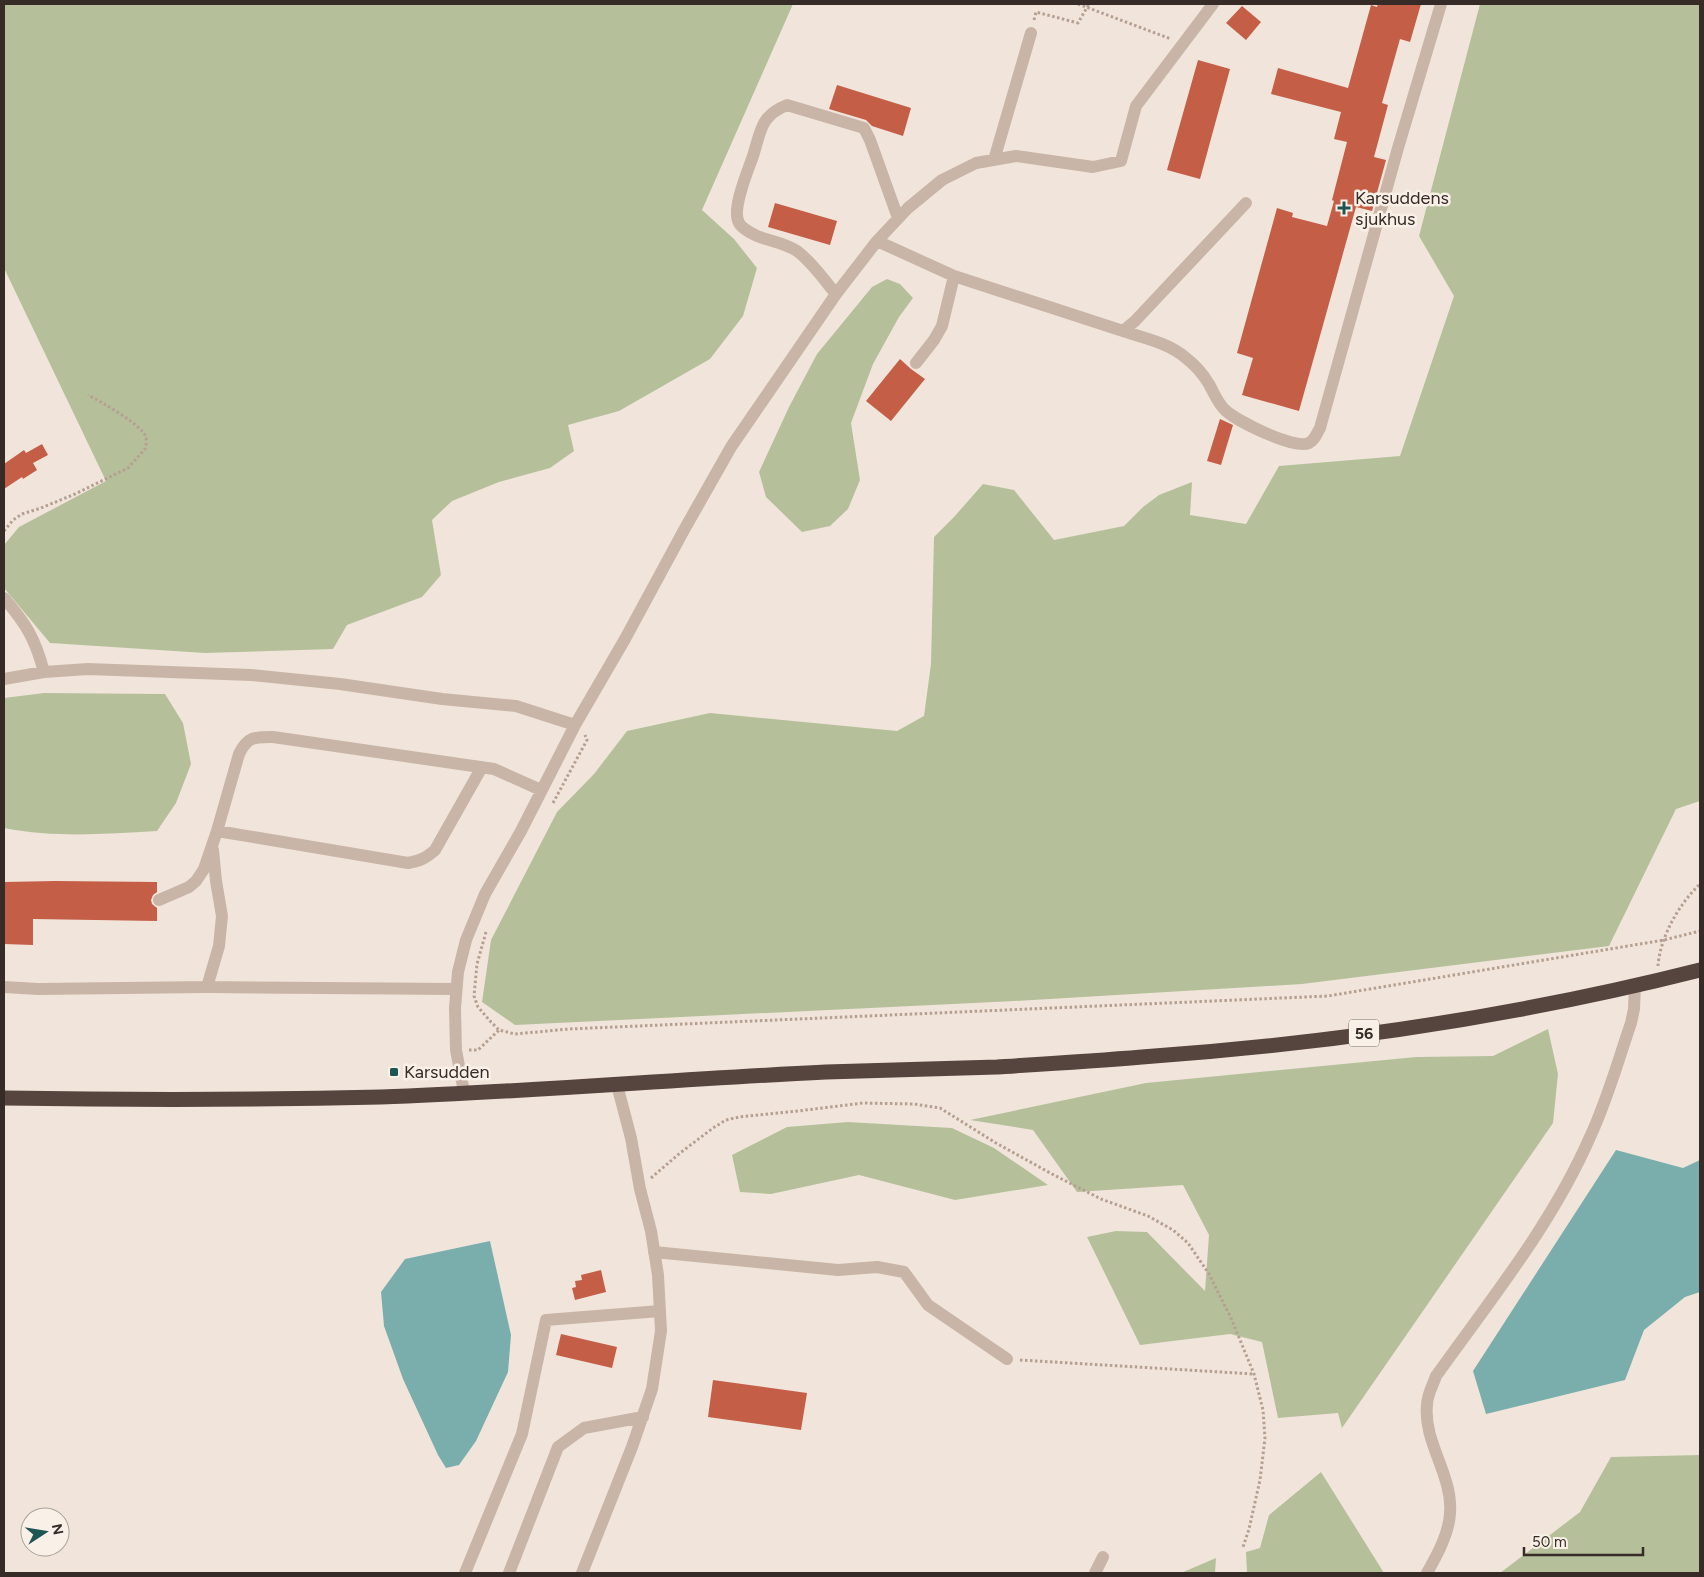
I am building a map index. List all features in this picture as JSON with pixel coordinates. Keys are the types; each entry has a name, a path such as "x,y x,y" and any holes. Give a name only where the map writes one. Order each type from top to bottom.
{"highway":[{"name":"56","path":"4,1098 247,1100 384,1096 617,1085 824,1072 998,1067 1146,1057 1320,1040 1432,1024 1635,986 1700,970"}],"street":[{"path":"464,1092 456,1050 454,1008 456,989 466,940 485,894 521,831 575,725 731,448 836,294 877,241 908,208 942,180 976,163 1016,156 1093,167 1121,161 1136,106 1213,4"},
{"path":"877,241 954,276 1169,347 1185,357 1198,369 1226,410 1262,431 1288,442 1303,444 1310,442 1316,437 1320,428 1398,148 1441,4"},
{"path":"994,160 1032,33"},
{"path":"836,294 796,251 755,235 743,228 738,222 736,214 739,196 764,120 776,110 787,106 864,128 898,218"},
{"path":"1123,331 1135,321 1246,203"},
{"path":"916,363 934,340 942,326 954,276"},
{"path":"4,598 28,629 37,647 44,672"},
{"path":"4,679 44,672 88,669 251,676 310,681 442,699 516,706 575,725"},
{"path":"159,900 177,893 196,881 204,869 213,845 239,754 244,746 256,737 273,737 494,769 541,790"},
{"path":"217,831 408,863 417,862 435,850 482,767"},
{"path":"207,987 219,946 222,916 216,881 213,845"},
{"path":"1427,1573 1447,1530 1450,1513 1449,1496 1427,1419 1426,1404 1430,1391 1436,1376 1510,1273 1572,1176 1591,1137 1631,1023 1635,986"},
{"path":"4,987 38,989 207,987 456,989"},
{"path":"582,1573 652,1389 661,1331 658,1275 651,1231 640,1189 631,1138 617,1085"},
{"path":"654,1252 838,1270 877,1267 904,1272 928,1305 1007,1359"},
{"path":"465,1573 522,1434 546,1320 660,1311"},
{"path":"509,1573 558,1447 584,1428 642,1417"},
{"path":"1095,1573 1103,1557"}],"path":[{"path":"1078,4 1088,5 1183,43"},
{"path":"1032,33 1036,12 1078,23 1088,5"},
{"path":"4,531 13,520 22,514 58,501 128,468 145,449 146,438 141,430 108,406 88,395"},
{"path":"549,810 587,740 575,725"},
{"path":"1657,981 1658,954 1664,940 1677,913 1700,884"},
{"path":"487,927 477,964 474,996 478,1007 499,1030 515,1034 578,1029 1328,996 1664,940 1700,931"},
{"path":"456,1050 478,1050 499,1030"},
{"path":"640,1189 680,1153 726,1120 739,1116 863,1103 914,1104 940,1108 996,1143 1052,1174 1101,1198 1148,1216 1173,1230 1188,1243 1209,1274 1231,1318 1254,1374 1263,1410 1265,1438 1260,1480 1243,1547"},
{"path":"1007,1359 1254,1374"}],"green space":[{"path":"4,4 793,4 702,210 734,239 757,268 743,316 710,359 619,411 568,425 574,451 550,468 499,482 452,501 432,520 441,575 422,597 347,625 333,649 205,653 50,643 4,588 4,545 19,527 106,481 4,268"},
{"path":"1480,4 1700,4 1700,801 1676,809 1609,946 1302,984 1015,1001 515,1025 482,1002 491,940 557,812 594,774 627,731 710,713 897,731 924,716 931,664 934,537 983,484 1014,490 1054,540 1124,526 1143,507 1159,495 1192,482 1190,515 1246,524 1279,466 1400,456 1454,296 1419,236"},
{"path":"887,279 900,284 913,298 899,317 873,364 851,423 860,480 848,509 830,526 802,532 766,497 759,472 789,407 817,354 872,287"},
{"path":"44,693 165,694 183,723 191,764 176,803 157,831 61,834 4,828 4,698"},
{"path":"1548,1029 1558,1074 1553,1123 1342,1428 1338,1413 1278,1418 1262,1342 1230,1334 1140,1345 1087,1237 1116,1231 1147,1232 1205,1291 1209,1235 1183,1185 1077,1192 1033,1130 970,1120 1146,1083 1416,1057 1493,1056"},
{"path":"848,1122 952,1128 994,1148 1048,1185 955,1200 859,1175 771,1194 740,1192 732,1155 787,1127"},
{"path":"1700,1455 1700,1573 1500,1573 1580,1512 1611,1457"},
{"path":"1321,1472 1384,1573 1247,1573 1246,1552 1260,1548 1269,1515"},
{"path":"1216,1558 1215,1573 1181,1573"}],"water":[{"path":"1616,1150 1683,1168 1700,1160 1700,1292 1685,1297 1644,1330 1625,1380 1486,1414 1473,1371"},
{"path":"490,1241 511,1335 508,1372 476,1441 459,1465 446,1468 438,1455 403,1379 384,1326 381,1292 405,1259"}],"building":[{"name":"Karsuddens sjukhus","path":"1378,4 1421,4 1410,42 1400,39 1382,103 1388,105 1374,157 1386,160 1372,211 1356,207 1299,411 1242,395 1253,358 1237,353 1277,208 1293,213 1292,217 1327,226 1347,142 1334,139 1341,112 1271,94 1278,68 1348,88 1371,5 1377,7"},
{"path":"1242,6 1261,22 1246,40 1226,23"},
{"path":"1198,60 1230,69 1200,179 1167,170"},
{"path":"837,85 911,108 903,136 872,126 866,120 829,109"},
{"path":"775,203 837,221 830,245 768,227"},
{"path":"900,359 925,379 891,421 866,401"},
{"path":"1220,419 1233,425 1221,465 1207,461"},
{"path":"42,444 48,455 33,463 37,470 4,489 4,464 24,450 26,453"},
{"path":"4,882 157,882 157,892 151,900 152,904 157,908 157,921 33,919 33,945 4,944"},
{"path":"601,1270 606,1292 575,1300 572,1288 576,1287 575,1281 582,1280 581,1275"},
{"path":"561,1334 617,1347 612,1368 556,1355"},
{"path":"713,1380 807,1393 801,1430 708,1417"}],"place":[{"name":"Karsuddens sjukhus","path":"1344,208"},
{"name":"Karsudden","path":"394,1072"}]}
